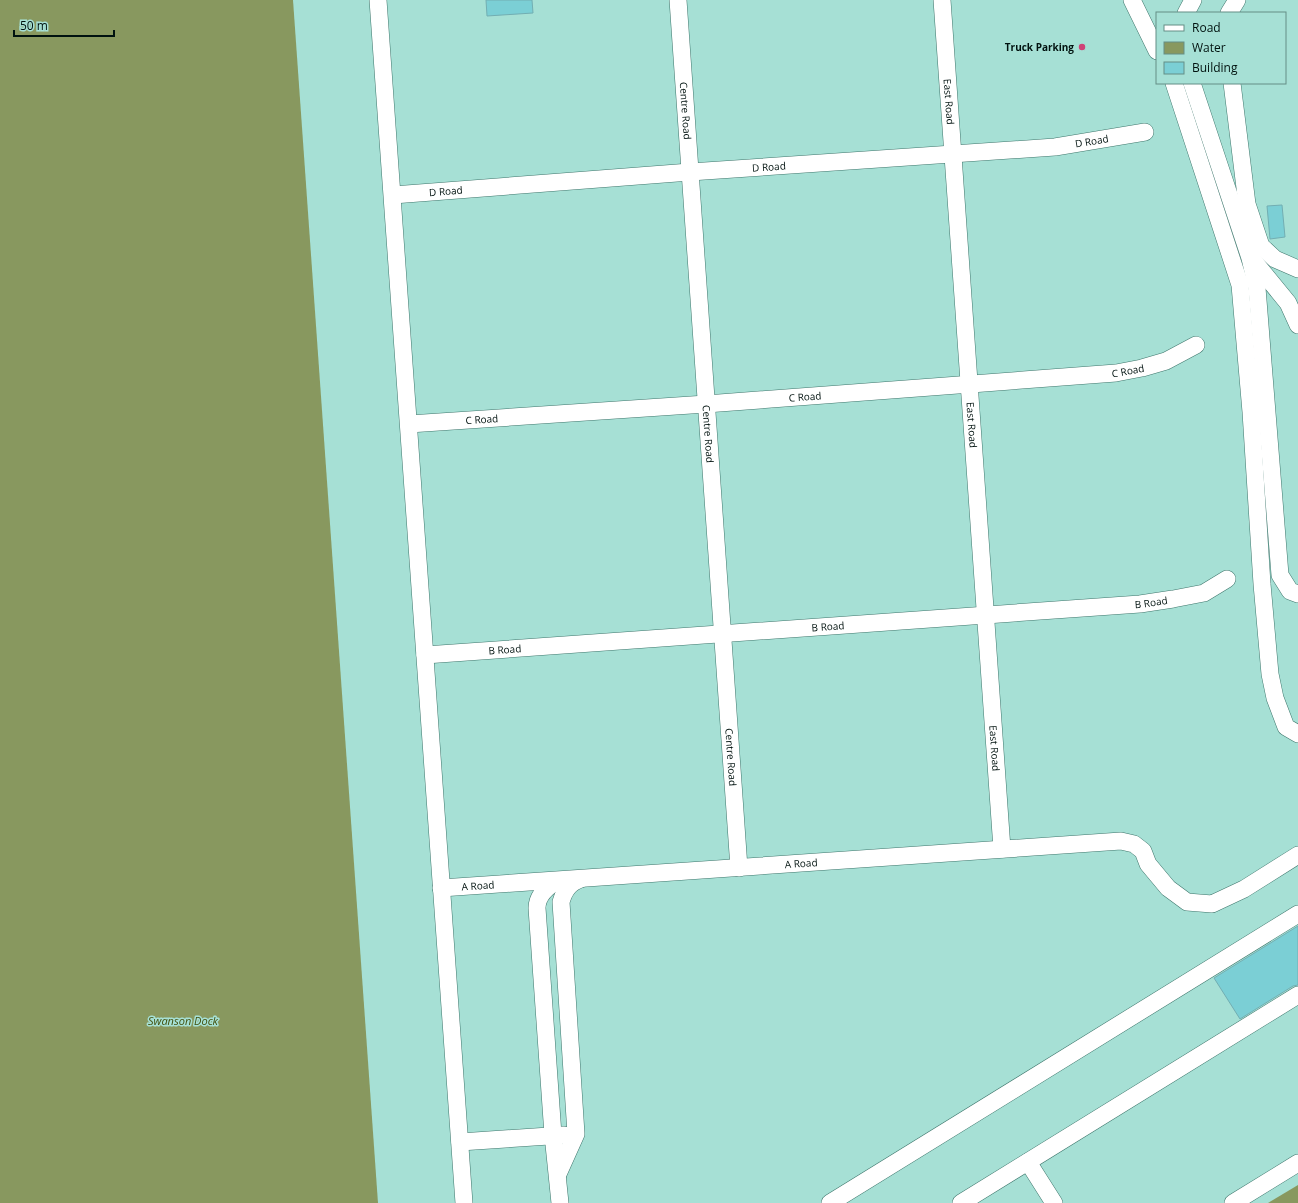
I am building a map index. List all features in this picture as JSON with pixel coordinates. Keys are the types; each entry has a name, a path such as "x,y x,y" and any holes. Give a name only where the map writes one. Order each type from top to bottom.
{"lane":[{"path":"378,0 464,1203"},
{"name":"Centre Road","path":"678,0 739,868"},
{"name":"East Road","path":"942,0 1002,849"},
{"path":"1132,0 1156,49"},
{"path":"1187,12 1194,0"},
{"path":"1230,12 1237,0"},
{"path":"1174,84 1240,285 1251,412 1262,584 1270,674 1275,698 1286,727 1298,734"},
{"path":"1192,84 1250,258 1257,288 1280,575 1290,591 1298,594"},
{"path":"1232,84 1247,204 1261,246 1275,258 1298,269"},
{"name":"D Road","path":"392,195 690,172 1055,147 1145,132"},
{"path":"1250,258 1288,303 1298,324"},
{"name":"C Road","path":"408,424 706,404 1116,373 1142,368 1166,361 1196,346"},
{"name":"B Road","path":"425,655 1140,604 1204,593 1227,579"},
{"name":"A Road","path":"442,888 1121,841 1134,844 1143,851 1148,864 1168,888 1187,902 1212,904 1244,889 1298,855"},
{"path":"558,1174 576,1134 561,906 563,897 569,886 572,882 581,879"},
{"path":"557,880 542,894 537,904 537,908 553,1135 560,1203"},
{"path":"830,1203 1298,914"},
{"path":"961,1203 1298,995"},
{"path":"460,1142 576,1134"},
{"path":"1028,1162 1054,1203"},
{"path":"1232,1203 1298,1162"}],"water":[{"name":"Swanson Dock","path":"0,0 293,0 378,1203 0,1203"},
{"path":"1298,1185 1298,1203 1268,1203"}],"building":[{"path":"486,0 532,0 533,13 487,16"},
{"path":"1282,205 1285,237 1270,239 1267,206"},
{"path":"1298,926 1298,985 1293,986 1240,1019 1214,978"}],"place":[{"name":"Truck Parking","path":"1082,47"}]}
